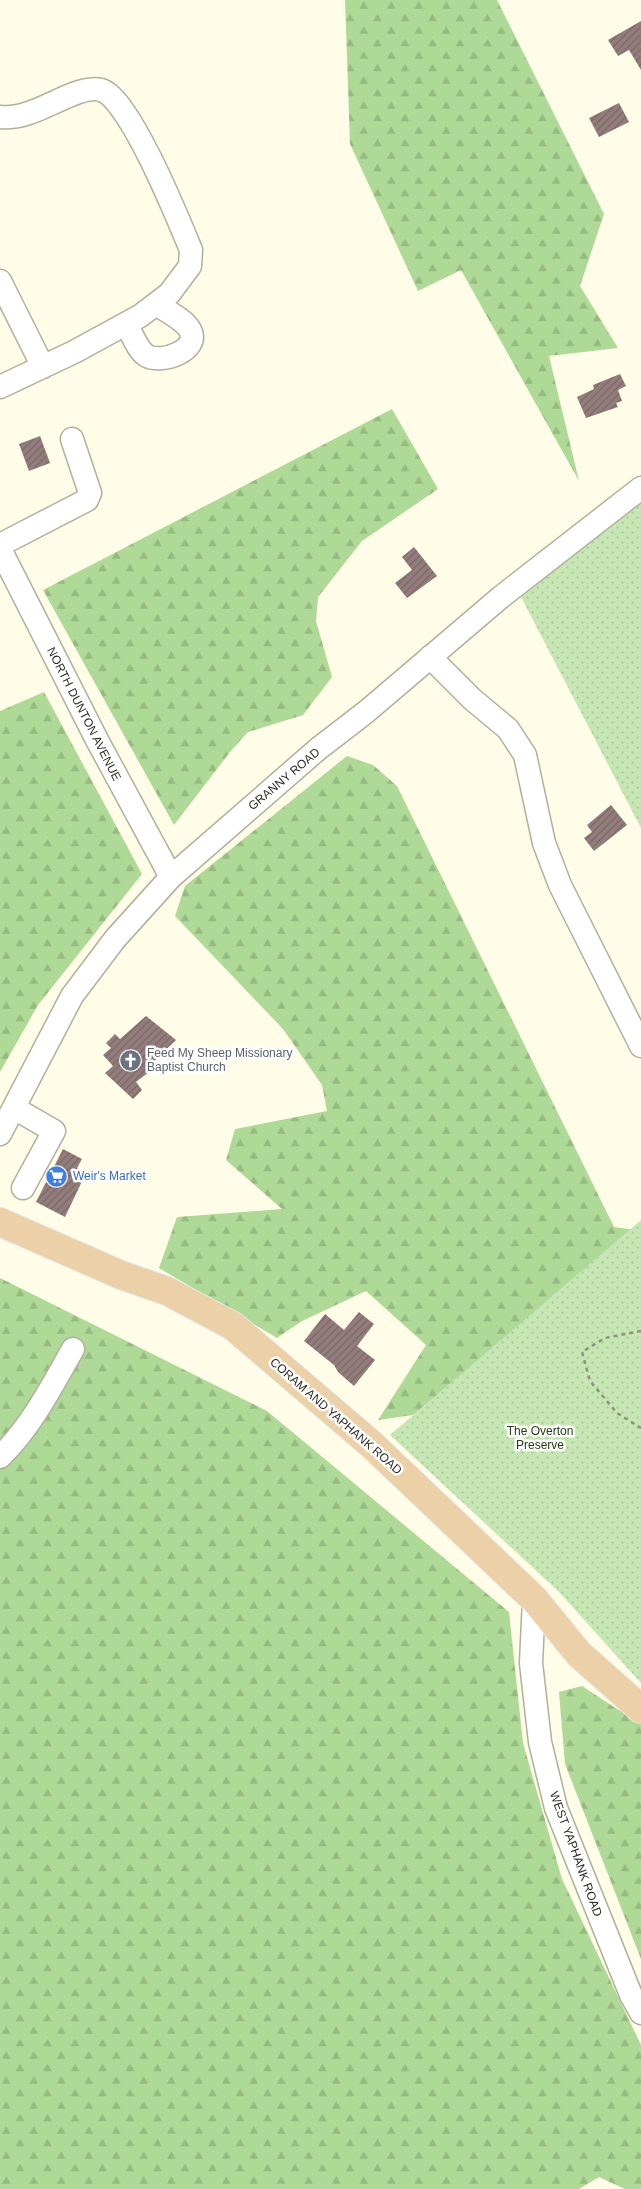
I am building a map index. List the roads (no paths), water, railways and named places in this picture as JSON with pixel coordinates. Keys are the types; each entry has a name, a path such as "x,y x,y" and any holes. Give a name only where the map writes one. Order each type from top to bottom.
{"main road":[{"name":"CORAM AND YAPHANK ROAD","path":"0,1222 121,1275 167,1291 233,1326 371,1444 534,1599 579,1654 641,1708"}],"street":[{"path":"0,117 9,118 78,92 94,89 102,90 114,98 132,122 191,250 190,266 169,294 156,304 126,324 0,387"},
{"path":"0,281 42,367"},
{"path":"126,324 140,348 148,356 160,358 177,354 188,346 192,335 189,328 156,304"},
{"path":"0,547 87,500 90,493 72,439"},
{"name":"GRANNY ROAD","path":"0,1134 72,996 115,939 171,877 311,756 366,712 501,597 641,488"},
{"name":"NORTH DUNTON AVENUE","path":"0,547 96,740 171,877"},
{"path":"430,657 472,699 508,729 525,755 544,843 560,885 641,1046"},
{"path":"14,1108 54,1131 22,1188"},
{"path":"0,1457 9,1449 42,1404 73,1349"},
{"name":"WEST YAPHANK ROAD","path":"534,1599 531,1663 540,1742 556,1808 631,1995 641,2013"}],"place":[{"name":"Feed My Sheep Missionary Baptist Church","path":"131,1060"},
{"name":"Weir's Market","path":"57,1176"}],"park label":[{"name":"The Overton Preserve","path":"540,1438"}]}
